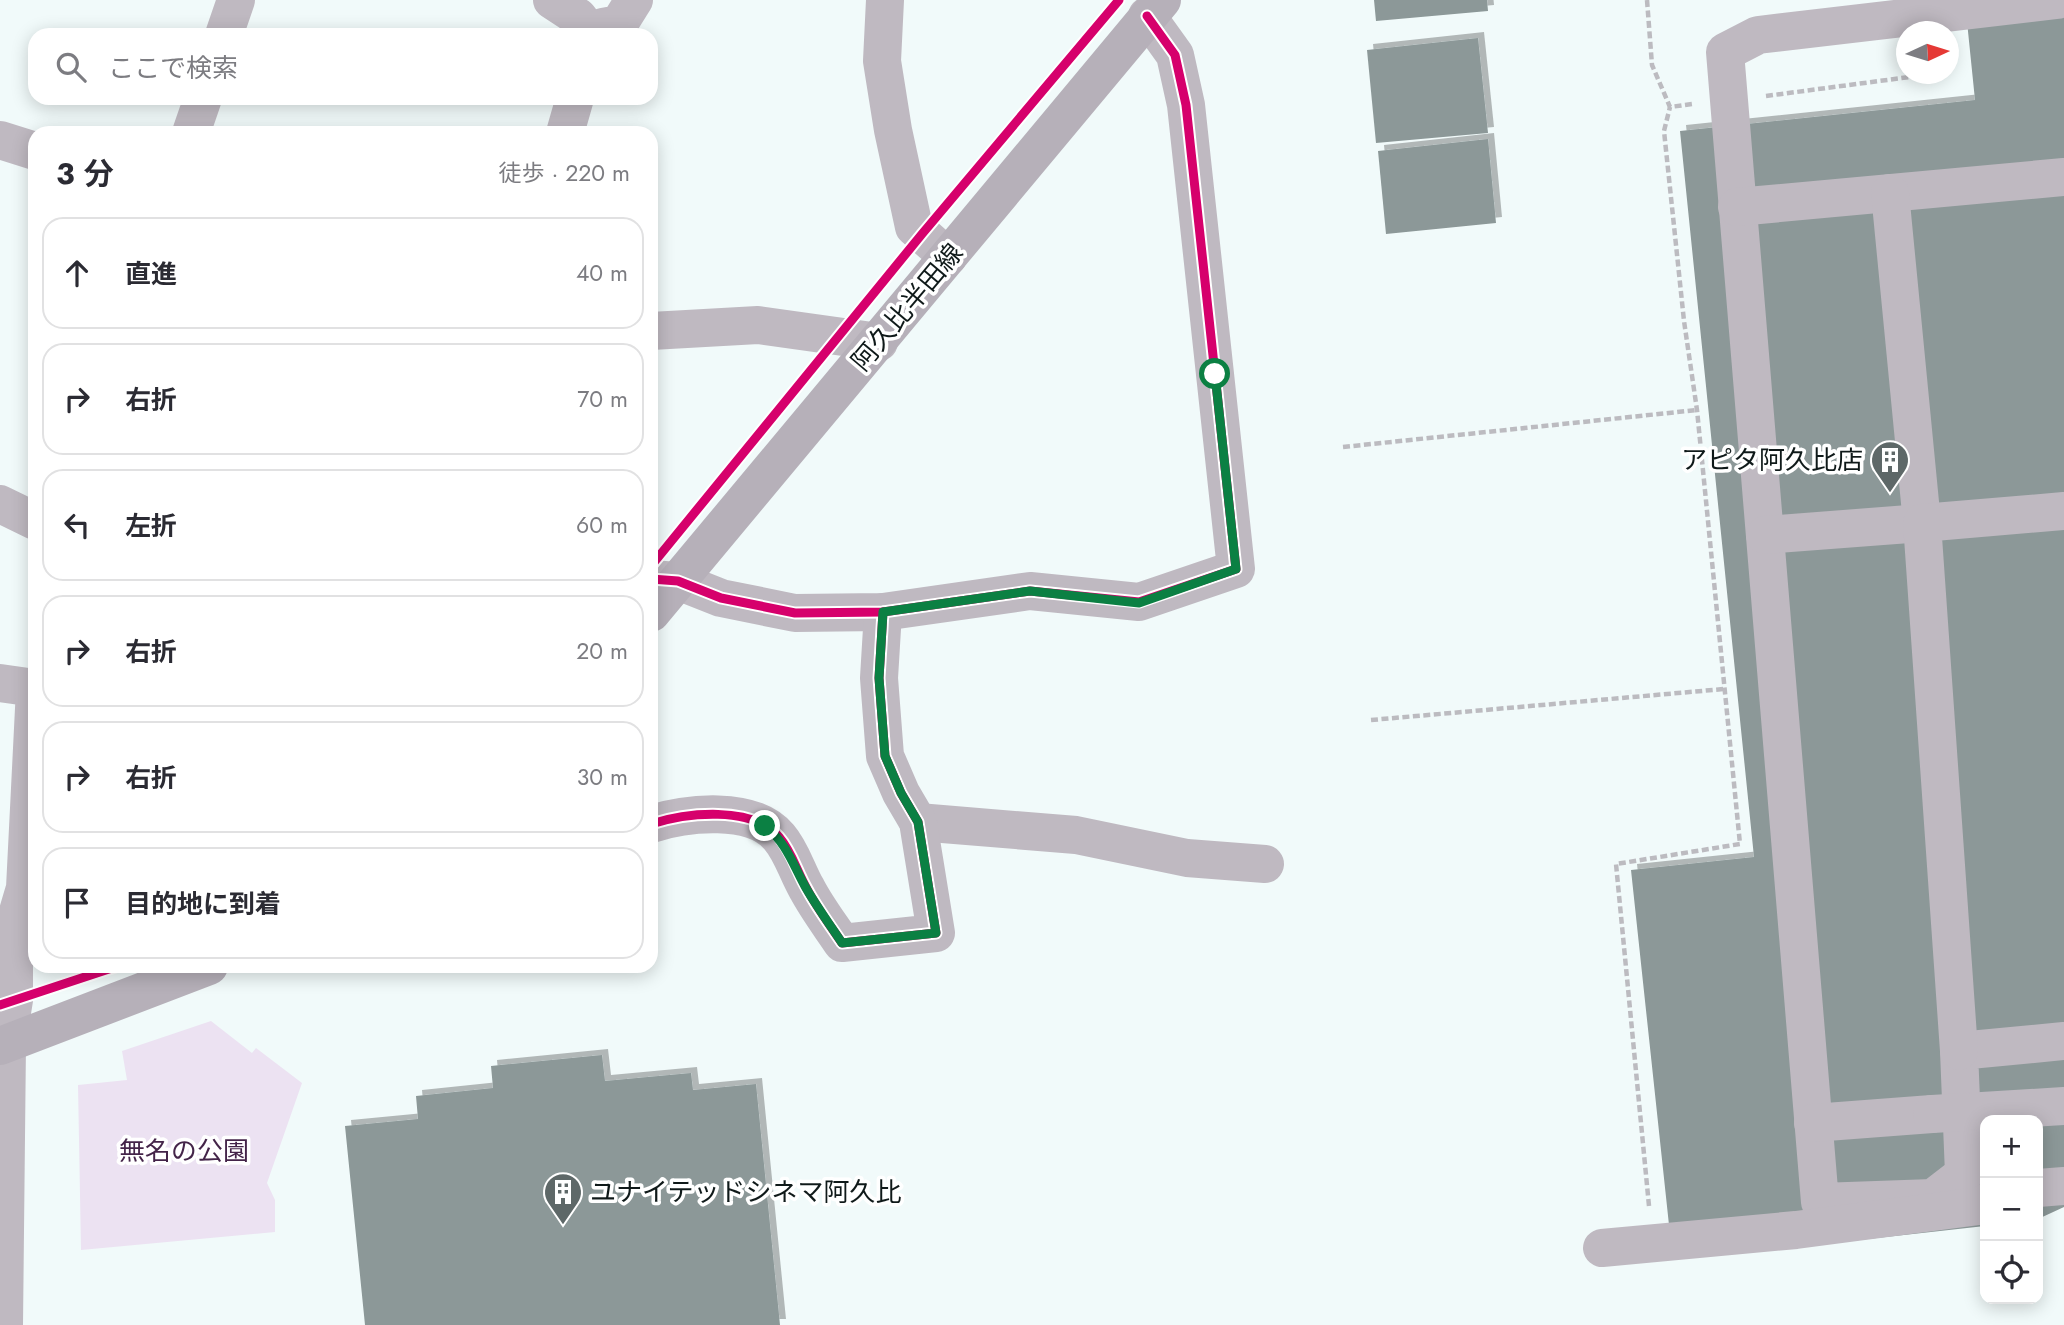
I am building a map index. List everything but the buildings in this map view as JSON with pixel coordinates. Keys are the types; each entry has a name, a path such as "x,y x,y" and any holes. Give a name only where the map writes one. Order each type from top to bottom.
{"main road":[{"name":"阿久比半田線","path":"664,580 879,342 1155,8"},
{"path":"3,1044 191,973"}],"street":[{"path":"226,28 236,0"},
{"path":"552,0 578,17 587,28"},
{"path":"602,28 619,24 634,0"},
{"path":"885,0 882,61 892,130 914,227 948,257"},
{"path":"1890,193 1922,523 1959,1051 1964,1174 1933,1198 1820,1202 1725,52 1758,35 2057,0"},
{"path":"664,580 721,598 796,612 883,612 1030,591 1139,603 1236,569 1186,105 1175,55 1155,8"},
{"path":"193,126 201,105"},
{"path":"567,126 573,105"},
{"path":"0,140 28,149"},
{"path":"1737,207 2064,177"},
{"path":"658,331 758,325 879,342"},
{"path":"0,503 28,518"},
{"path":"1765,535 2064,511"},
{"path":"658,822 712,815 752,820 765,826 778,836 806,888 842,943 936,933 918,822 901,793 885,756 879,678 883,612"},
{"path":"0,683 28,687"},
{"path":"918,822 1076,835 1187,858 1265,864"},
{"path":"4,1325 3,1044 14,1000 13,926 25,888 28,828"},
{"path":"1959,1051 2064,1041"},
{"path":"1813,1123 2064,1106"},
{"path":"2043,1188 2064,1186"},
{"path":"1602,1248 1796,1230 1980,1206"}],"path":[{"path":"1649,1207 1616,864 1740,844 1697,410 1684,321 1664,131 1671,107"},
{"path":"1343,447 1697,410"},
{"path":"1371,720 1724,689"}],"green space":[{"name":"無名の公園","path":"211,1021 252,1053 256,1048 302,1083 267,1183 275,1200 275,1232 81,1250 78,1085 127,1080 122,1051"}],"cycle path":[{"path":"658,557 922,234 1119,0"},
{"path":"658,580 678,581 721,598 795,613 883,612 1030,591 1139,602 1236,569 1186,105 1175,55 1147,16"},
{"path":"658,822 718,814 753,820 767,827 784,843 811,896 842,943 936,933 918,822 901,793 885,756 879,678 883,612"},
{"path":"0,1005 97,973"}],"place":[{"name":"アピタ阿久比店","path":"1890,494"},
{"name":"ユナイテッドシネマ阿久比","path":"563,1226"}],"route":[{"path":"765,826 778,836 806,888 842,943 936,933 918,822 901,793 885,756 879,678 883,612 1030,591 1139,603 1236,569 1215,374"}]}
